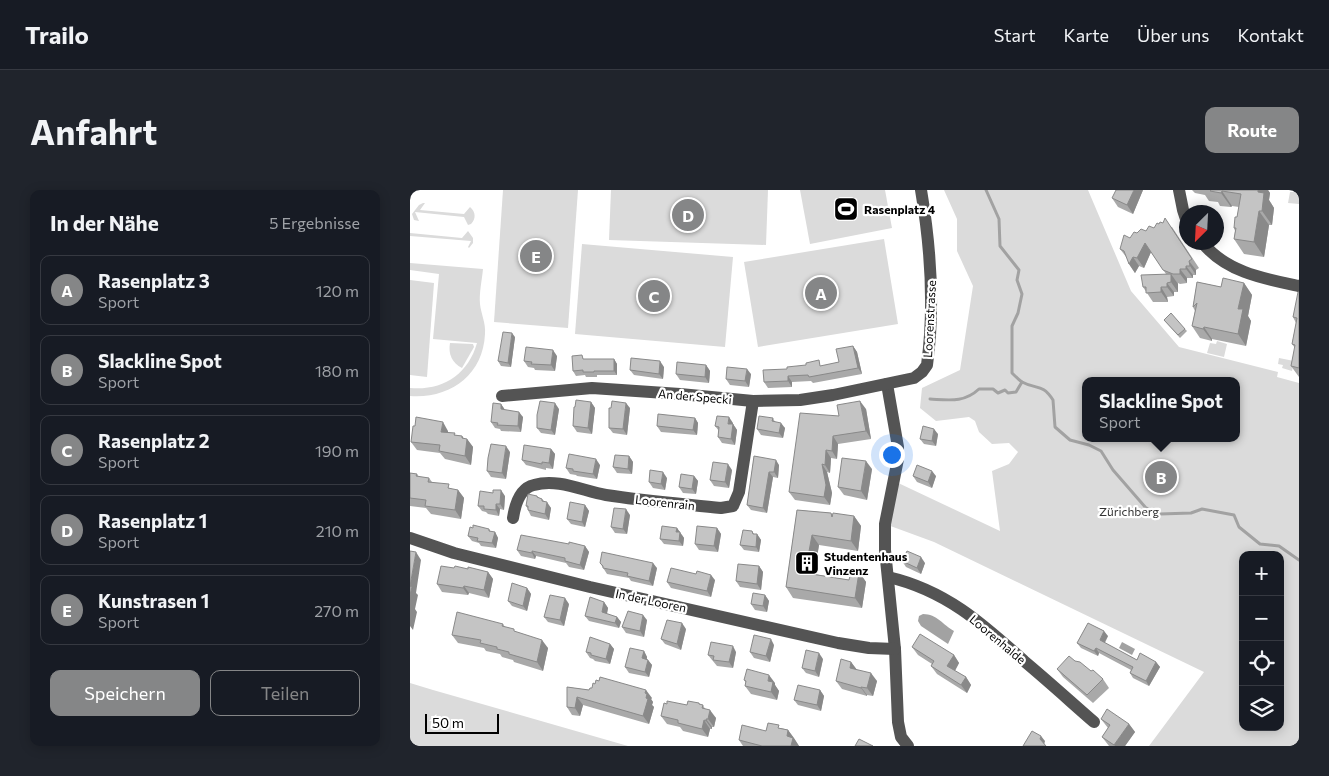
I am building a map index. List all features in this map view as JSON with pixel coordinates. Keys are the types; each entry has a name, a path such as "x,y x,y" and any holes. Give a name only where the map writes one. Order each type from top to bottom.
{"street":[{"name":"Loorenstrasse","path":"886,384 914,378 927,365 931,323 932,274 921,190"},
{"path":"1179,190 1182,205"},
{"path":"1210,250 1217,258 1234,268 1299,286"},
{"name":"An der Specki","path":"502,396 592,388 753,401 800,400 886,384"},
{"path":"886,384 898,452 897,470 885,524 885,550 895,649 898,722 901,737 908,746"},
{"name":"Loorenrain","path":"513,518 515,506 520,495 532,485 546,483 605,495 721,508 733,506 739,492 753,401"},
{"name":"In der Looren","path":"410,538 454,553 599,589 838,643 870,648 895,649"},
{"name":"Loorenhalde","path":"888,577 910,582 951,602 979,621 1094,722"}],"green space":[{"path":"503,190 578,190 568,328 494,322"},
{"path":"611,190 768,190 766,245 609,240"},
{"name":"Rasenplatz 4","path":"800,190 885,190 892,228 810,244"},
{"name":"Zürichberg","path":"944,190 1088,190 1131,291 1179,347 1278,372 1277,377 1299,383 1299,746 1149,746 1204,672 934,542 885,524 894,481 1000,531 992,471 1009,464 1018,452 1009,443 992,444 979,432 975,421 969,417 936,421 920,408 922,388 960,370 973,286 957,251 957,219"},
{"path":"1299,190 1299,204 1288,203 1290,192"},
{"path":"425,203 420,210 464,214 470,207 475,216 474,220 468,225 464,217 415,212 419,221 414,220 412,214"},
{"path":"468,231 473,238 473,243 469,248 471,241 410,236 410,233 462,238"},
{"path":"884,239 898,324 758,347 744,262"},
{"path":"582,244 733,257 725,347 575,334"},
{"path":"410,263 483,269 480,300 485,334 483,349 478,362 471,373 450,389 424,396 410,396 410,388 433,387 452,379 467,364 477,343 433,339 439,274 410,270"},
{"path":"410,280 434,283 427,377 410,375"},
{"path":"1217,341 1227,344 1224,357 1207,353 1210,343 1216,344"},
{"path":"450,343 473,344 474,347 462,368 452,358"},
{"path":"1279,358 1294,361 1292,371 1282,368 1283,365 1278,364"},
{"path":"410,683 433,690 628,746 410,746"}],"shaded area":[{"path":"923,614 936,618 954,631 948,644 921,626 918,621 919,616"},
{"path":"1122,642 1135,649 1132,655 1119,648"}],"building":[{"path":"1116,190 1134,190 1127,205 1112,198"},
{"path":"1211,190 1258,190 1258,192 1264,193 1262,211 1259,211 1254,242 1234,239 1235,217 1237,217 1241,194 1222,191 1221,193"},
{"path":"1165,218 1179,239 1179,250 1186,250 1192,259 1189,261 1190,266 1186,266 1186,269 1180,269 1180,274 1173,274 1163,270 1145,243 1137,258 1133,257 1129,264 1124,251 1120,249 1124,235 1130,238 1134,232 1137,233 1141,229 1146,231 1149,226 1154,228 1157,223 1163,223"},
{"path":"1171,274 1171,282 1167,283 1167,287 1161,287 1161,292 1146,293 1146,287 1143,287 1141,275"},
{"path":"1223,278 1244,283 1238,309 1243,309 1238,334 1192,326 1197,303 1193,307 1197,282 1221,287"},
{"path":"1298,292 1299,368 1291,366 1295,345 1292,344 1297,318 1293,317"},
{"path":"1171,313 1185,329 1178,335 1164,320"},
{"path":"503,332 512,333 508,363 498,361"},
{"path":"853,346 858,368 809,377 808,375 788,376 788,381 764,382 763,370 787,369 787,367 806,365 806,363 819,360 820,366 839,362 836,349"},
{"path":"526,347 553,350 551,365 531,364 532,362 524,361"},
{"path":"582,355 583,359 614,359 614,371 573,371 572,356"},
{"path":"631,358 660,361 659,374 630,370"},
{"path":"677,362 706,365 705,377 676,374"},
{"path":"727,367 747,369 745,381 726,379"},
{"path":"576,400 591,402 588,428 573,426"},
{"path":"540,401 555,403 551,430 537,428"},
{"path":"612,401 626,403 623,429 609,428 609,408 611,408"},
{"path":"860,401 866,431 833,436 832,451 826,450 825,465 822,464 826,485 824,497 789,492 800,413 839,416 837,405"},
{"path":"493,403 501,404 501,409 519,412 518,426 497,425 498,423 491,422"},
{"path":"658,414 695,418 693,430 657,426"},
{"path":"717,416 729,417 728,424 733,424 731,439 718,437 719,427 715,426"},
{"path":"759,416 773,418 772,421 781,423 779,433 757,429"},
{"path":"416,417 443,422 441,432 455,433 454,435 467,439 465,456 439,451 440,445 411,442"},
{"path":"923,426 934,429 932,441 920,439"},
{"path":"491,444 506,446 502,473 487,471"},
{"path":"524,445 551,449 549,463 542,462 542,464 522,460"},
{"path":"569,454 596,459 593,474 566,468"},
{"path":"615,455 629,456 628,469 613,467"},
{"path":"754,456 776,460 774,472 769,472 763,508 747,505"},
{"path":"842,458 866,461 861,491 838,487"},
{"path":"713,462 728,464 725,482 710,480"},
{"path":"917,465 932,471 928,482 913,476"},
{"path":"650,470 663,472 661,484 649,482"},
{"path":"410,473 429,478 428,482 449,484 448,488 458,490 455,510 425,506 426,500 410,498"},
{"path":"681,474 694,476 692,489 679,487"},
{"path":"493,490 501,490 500,504 496,504 496,510 484,509 484,506 478,506 480,491 493,493"},
{"path":"528,494 537,496 542,501 547,502 545,514 528,510 528,506 526,506"},
{"path":"570,502 585,505 582,522 567,519"},
{"path":"614,508 626,509 623,529 611,527"},
{"path":"797,510 831,513 832,517 833,513 854,516 851,541 812,535 805,573 849,580 851,571 859,572 855,598 786,587"},
{"path":"473,525 495,532 492,543 477,541 478,538 468,536 470,527 473,528"},
{"path":"662,526 677,528 676,532 680,532 679,541 660,539"},
{"path":"697,526 717,528 714,546 695,544"},
{"path":"743,530 752,531 753,534 757,534 756,547 740,545"},
{"path":"521,535 585,546 580,565 565,561 565,558 517,550"},
{"path":"410,551 416,552 410,586"},
{"path":"907,551 921,557 917,568 902,561"},
{"path":"602,552 653,563 649,581 627,576 628,573 603,568 600,563"},
{"path":"738,564 759,566 757,584 736,581"},
{"path":"441,566 454,568 455,566 468,569 468,567 488,572 484,590 437,584"},
{"path":"671,568 696,574 697,571 711,575 707,591 667,582"},
{"path":"512,583 527,588 523,606 508,601"},
{"path":"753,593 765,595 763,606 751,604"},
{"path":"550,595 565,598 560,620 544,617"},
{"path":"590,597 604,602 602,612 617,617 615,623 585,616"},
{"path":"628,611 643,615 640,631 622,627"},
{"path":"457,612 503,624 502,626 514,629 514,631 542,640 537,662 509,654 509,652 497,649 497,647 480,643 481,640 452,635"},
{"path":"667,620 682,623 677,644 661,639"},
{"path":"1088,623 1104,631 1100,640 1137,660 1140,653 1156,662 1146,681 1130,673 1133,667 1096,648 1094,651 1077,643"},
{"path":"920,634 954,655 947,666 966,677 961,685 931,666 934,661 912,647"},
{"path":"754,635 771,639 766,656 750,652"},
{"path":"590,637 610,644 606,659 586,652"},
{"path":"711,642 733,646 729,662 713,660 714,656 708,655"},
{"path":"630,648 644,651 642,658 648,660 645,672 625,667"},
{"path":"806,650 819,653 815,671 802,668"},
{"path":"1069,656 1091,671 1093,670 1103,679 1087,695 1057,669"},
{"path":"841,659 851,662 850,668 871,673 867,688 836,681"},
{"path":"747,669 769,675 768,681 773,682 771,692 745,686 746,681 744,680"},
{"path":"600,677 646,690 646,698 648,699 643,716 577,697 575,708 567,707 567,687 589,690 596,680 599,681"},
{"path":"798,685 820,690 817,705 794,700"},
{"path":"667,701 687,705 688,701 699,703 703,705 702,708 710,710 708,719 704,720 702,729 678,723 678,720 661,716 664,703 667,704"},
{"path":"1107,709 1129,724 1114,745 1102,737 1110,725 1101,719"},
{"path":"768,723 779,725 778,728 788,730 787,736 793,738 791,746 762,746 739,740 742,725 766,731"},
{"path":"1032,731 1041,736 1040,739 1046,746 1023,746"},
{"path":"859,739 873,746 855,746"}],"waterway":[{"path":"986,190 999,219 1000,246 1019,270 1017,280 1022,294 1018,313 1012,326 1012,373 1022,382 1046,391 1053,400 1055,427 1070,440 1089,445 1101,451 1113,470 1146,508 1160,514 1191,513 1202,509 1234,515 1239,527 1260,544 1279,546 1299,560"},
{"path":"930,399 962,399 979,389 993,389 998,393 1005,390 1008,393 1016,392 1022,382"}],"place":[{"name":"Rasenplatz 4","path":"846,209"},
{"name":"Rasenplatz 1","path":"688,215"},
{"name":"Kunstrasen 1","path":"536,256"},
{"name":"Rasenplatz 3","path":"821,293"},
{"name":"Rasenplatz 2","path":"654,296"},
{"name":"Slackline Spot","path":"1161,477"},
{"name":"Studentenhaus Vinzenz","path":"807,563"}]}
